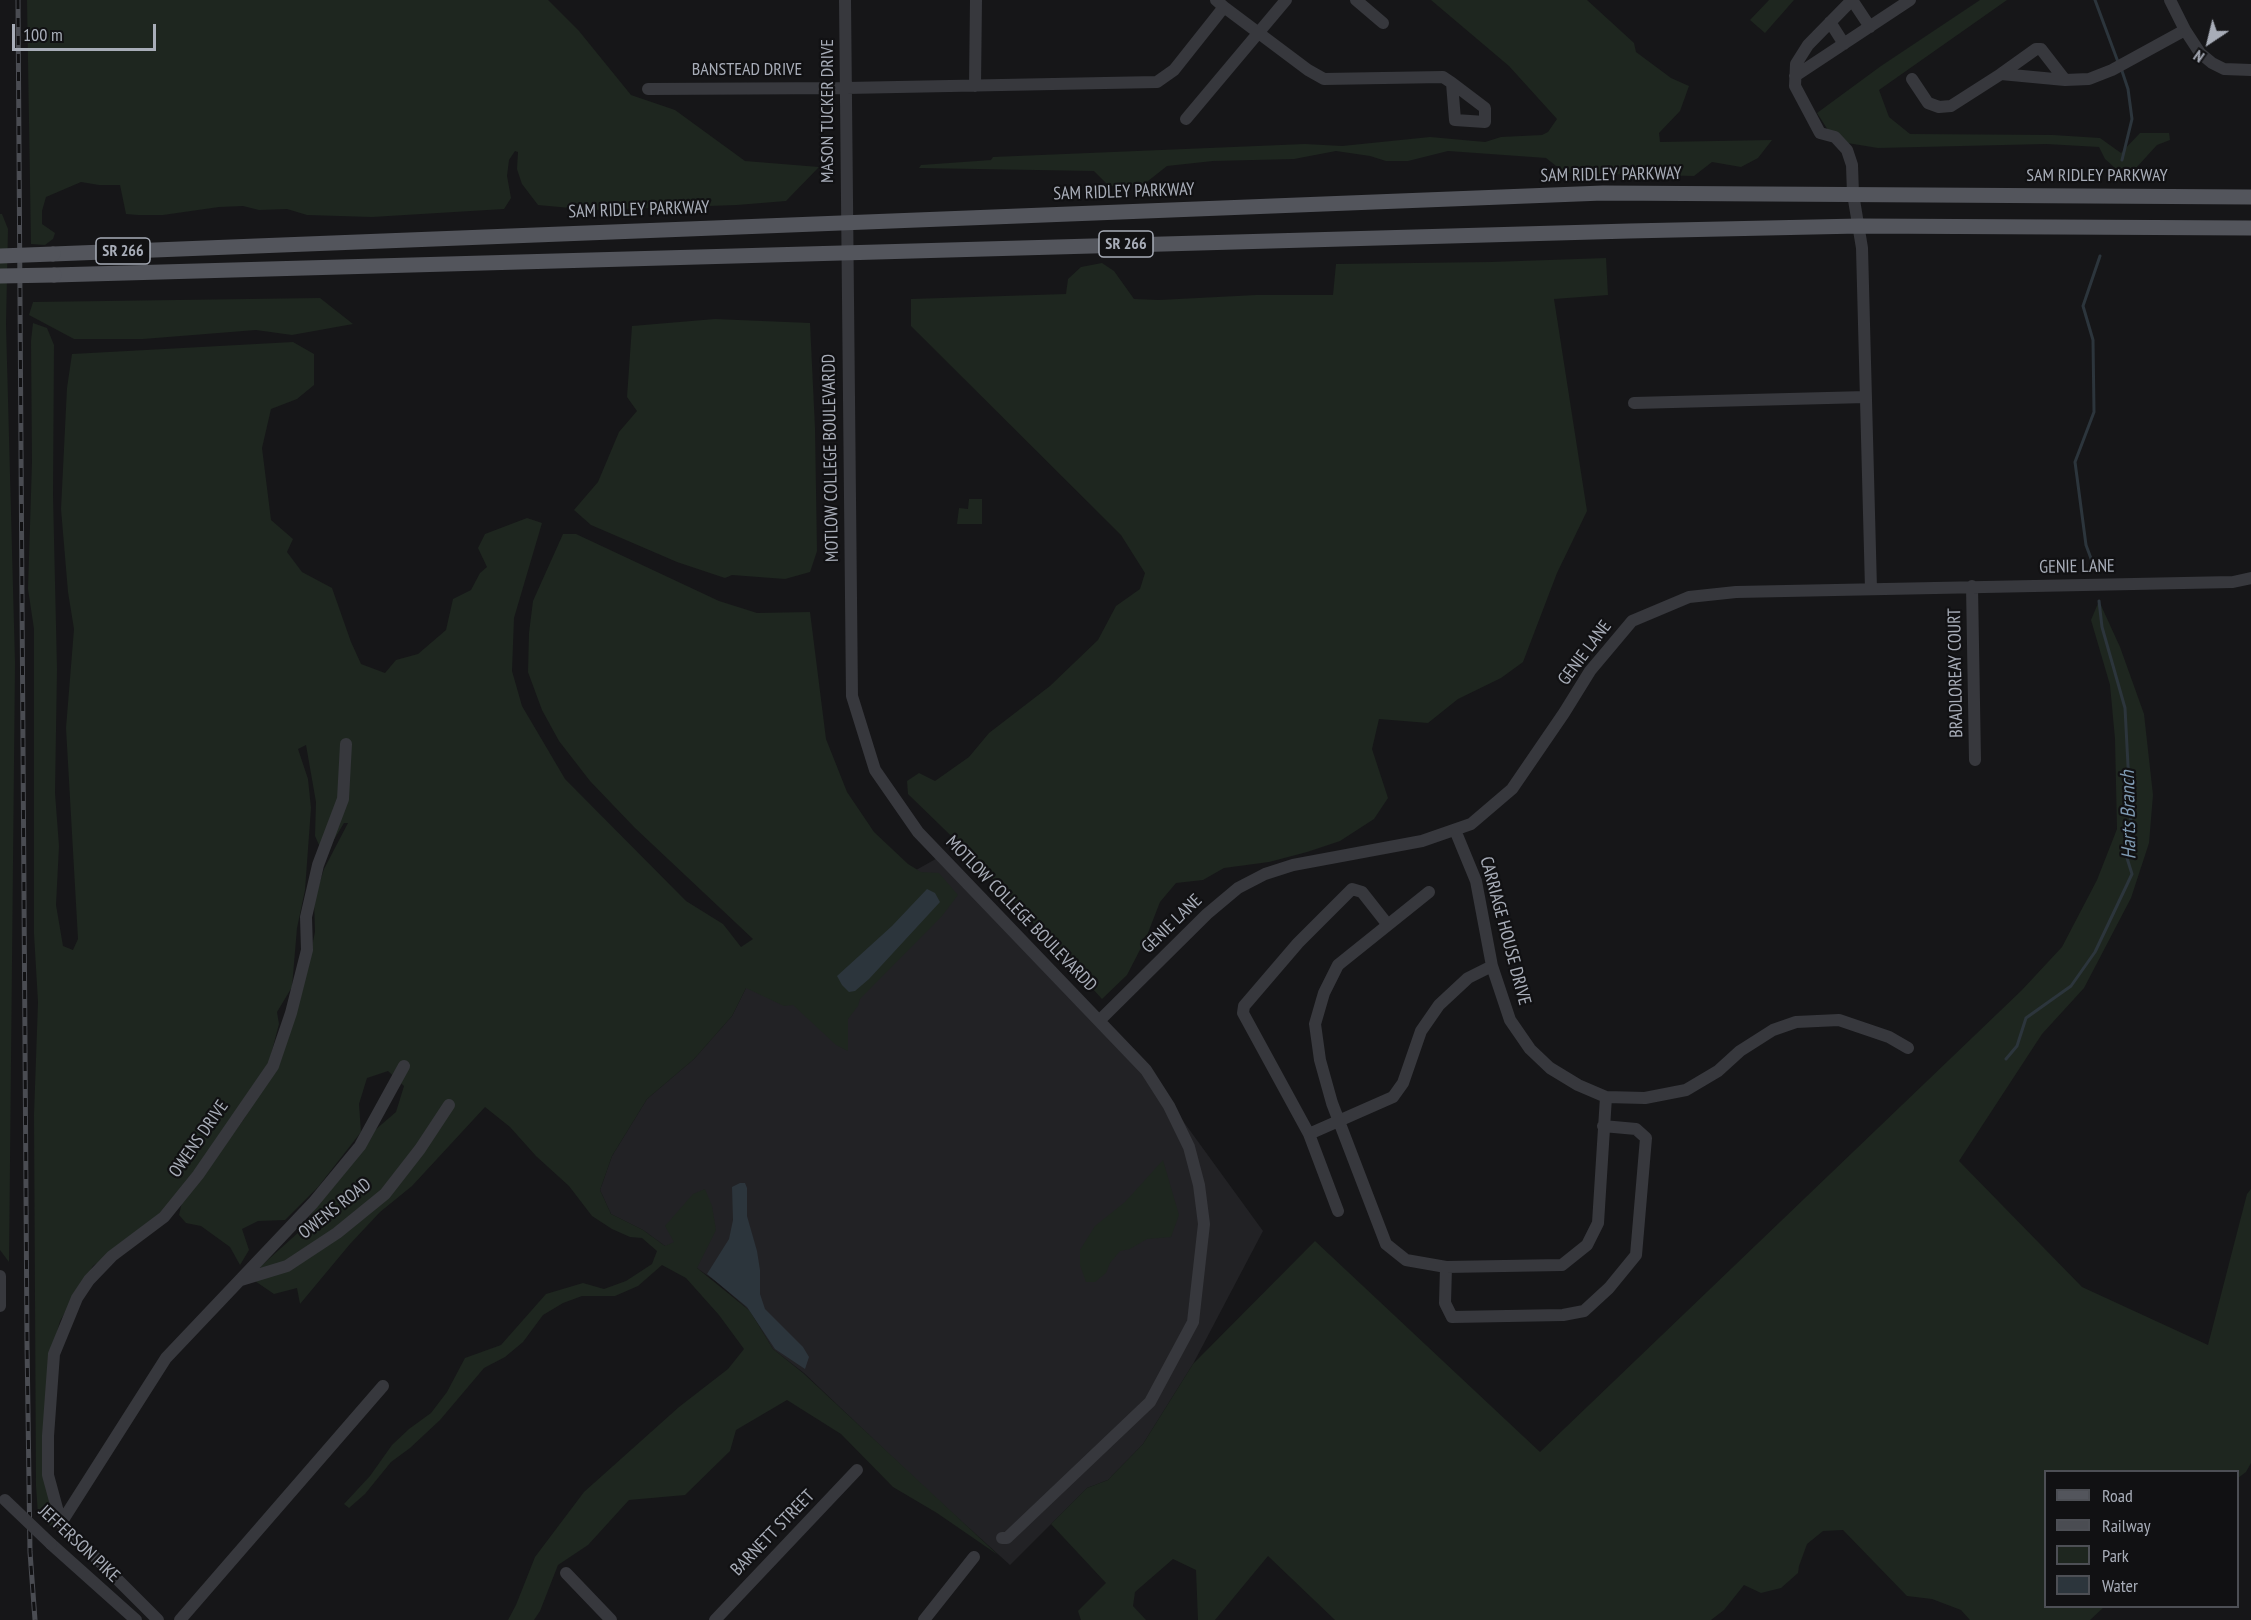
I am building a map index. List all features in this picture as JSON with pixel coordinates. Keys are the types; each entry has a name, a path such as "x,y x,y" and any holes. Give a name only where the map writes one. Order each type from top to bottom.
{"main road":[{"name":"SAM RIDLEY PARKWAY","path":"0,256 1603,193 2251,197"},
{"path":"2149,228 2163,220 2251,218"},
{"name":"SR 266","path":"0,276 847,251 1860,226 2251,228"},
{"path":"2149,228 2170,234 2251,235"}],"street":[{"name":"MASON TUCKER DRIVE","path":"845,0 846,222"},
{"path":"975,86 976,0"},
{"path":"1186,119 1287,0"},
{"path":"1356,0 1383,24"},
{"path":"1870,27 1852,0 1808,45 1796,64 1795,86 1820,133 1835,137 1847,150 1852,165 1853,194 1860,226 1871,589"},
{"path":"1796,76 1910,0"},
{"path":"2170,0 2200,53 2224,69 2251,70"},
{"name":"BANSTEAD DRIVE","path":"648,89 1157,82 1174,70 1220,3"},
{"path":"1220,3 1308,70 1324,79 1443,76 1452,83"},
{"path":"1830,22 1844,44"},
{"path":"2001,74 2064,80 2089,79 2112,70 2185,30"},
{"path":"1912,79 1928,103 1939,107 1951,106 2036,49 2041,49 2064,80"},
{"name":"MOTLOW COLLEGE BOULEVARDD","path":"846,222 852,696 875,770 918,832 1146,1070 1169,1106 1189,1147 1199,1185 1204,1224 1193,1322 1149,1402 1007,1538 1002,1538"},
{"path":"1634,403 1866,398"},
{"name":"GENIE LANE","path":"1099,1021 1207,914 1238,888 1265,874 1293,865 1422,841 1471,824 1512,789 1590,671 1632,621 1689,597 1736,592 2233,582 2251,578"},
{"name":"BRADLOREAY COURT","path":"1972,586 1975,760"},
{"name":"OWENS DRIVE","path":"158,1620 61,1523 48,1475 48,1436 54,1354 77,1298 88,1280 112,1256 164,1217 198,1175 273,1066 291,1013 307,950 306,917 318,864 343,800 346,744"},
{"name":"CARRIAGE HOUSE DRIVE","path":"1455,830 1476,881 1492,966 1510,1020 1530,1049 1550,1068 1578,1085 1606,1097 1645,1098 1686,1090 1718,1071 1740,1051 1773,1030 1796,1022 1839,1020 1889,1037 1908,1048"},
{"path":"1338,1211 1310,1134 1243,1013 1244,1005 1298,943 1352,889 1362,892 1388,925"},
{"path":"1430,892 1338,965 1324,993 1315,1024 1320,1060 1339,1120 1386,1244 1406,1260 1446,1267 1562,1265 1587,1245 1598,1223 1606,1097"},
{"path":"1310,1134 1393,1097 1403,1083 1421,1031 1439,1005 1468,978 1492,966"},
{"path":"61,1523 166,1358 313,1203 360,1146 404,1066"},
{"name":"OWENS ROAD","path":"240,1280 287,1266 317,1248 385,1194 420,1149 449,1105"},
{"path":"1446,1267 1445,1303 1452,1317 1563,1315 1584,1311 1609,1288 1636,1255 1646,1138 1636,1129 1603,1126"},
{"path":"0,1276 0,1306"},
{"path":"180,1620 383,1386"},
{"name":"BARNETT STREET","path":"715,1620 857,1470"},
{"name":"JEFFERSON PIKE","path":"2,1496 51,1544 136,1620"},
{"path":"924,1620 974,1557"},
{"path":"566,1573 611,1620"}],"shaded area":[{"path":"941,856 1146,1070 1263,1231 1193,1364 1143,1444 1108,1480 1087,1488 1010,1565 804,1373 773,1349 750,1311 717,1282 643,1230 611,1214 600,1190 612,1156 647,1099 694,1059 732,1016 746,988 909,874"}],"green space":[{"path":"27,0 548,0 579,31 631,95 675,110 745,161 819,167 786,201 593,210 538,205 522,184 517,169 518,152 515,151 509,160 507,176 511,198 504,209 372,217 307,215 287,209 259,210 243,206 163,215 126,214 120,185 81,182 46,197 42,211 42,224 55,233 53,239 45,245 31,244"},
{"path":"1431,0 1587,0 1634,43 1636,52 1671,78 1689,86 1680,111 1659,133 1660,142 1772,140 1758,158 1741,167 1712,162 1694,176 1565,173 1546,158 1448,151 1408,161 1386,161 1336,151 1294,159 1213,161 1167,166 1143,185 1109,186 1094,171 919,168 921,165 991,160 993,157 1305,144 1342,146 1430,137 1485,142 1501,137 1542,135 1548,132 1557,119 1509,66"},
{"path":"1769,0 1794,0 1765,33 1750,20"},
{"path":"1980,0 2007,0 1879,90 1889,117 1910,134 2053,135 2100,138 2121,153 2140,133 2169,133 2170,140 2157,145 2136,168 2115,168 2105,159 2099,147 2046,144 1878,148 1835,141 1817,113 1881,66"},
{"path":"0,214 8,229 6,324 15,663 9,1262 0,1250"},
{"path":"1606,258 1608,295 1554,299 1587,511 1557,573 1523,662 1501,678 1458,699 1428,723 1379,719 1372,749 1388,798 1374,819 1340,841 1307,852 1269,862 1224,868 1203,880 1176,883 1160,902 1146,938 1127,975 1102,999 976,860 908,794 907,781 919,773 935,781 969,757 989,733 1050,686 1098,640 1116,606 1140,589 1145,573 1121,535 911,326 911,299 1066,294 1068,279 1081,267 1102,263 1114,271 1134,299 1159,300 1256,295 1333,295 1336,264"},
{"path":"320,298 353,324 292,335 256,330 143,339 74,339 29,315 33,302"},
{"path":"715,319 810,323 817,551 810,572 785,579 732,575 725,578 677,562 591,525 574,510 598,482 619,432 637,411 627,397 632,326"},
{"path":"33,323 47,328 54,345 53,495 57,669 55,793 59,846 56,905 63,946 73,950 78,939 66,728 74,629 68,592 61,509 67,388 72,354 293,342 314,354 314,385 297,399 271,409 262,448 271,520 293,539 287,552 302,572 332,588 361,664 385,673 396,660 418,654 446,630 453,599 471,590 480,573 487,567 478,548 485,534 527,518 542,523 514,618 512,671 522,706 565,779 686,901 723,924 741,947 753,939 635,828 590,781 559,741 542,710 528,672 533,601 563,534 576,534 719,601 757,613 810,612 826,739 847,792 874,832 908,864 921,872 939,873 958,895 942,916 860,999 858,1006 848,1019 848,1051 836,1045 793,1005 784,1006 746,988 732,1016 694,1059 647,1099 612,1156 600,1190 611,1214 643,1230 665,1246 674,1242 665,1226 693,1194 705,1189 712,1206 716,1230 697,1268 750,1311 773,1349 803,1373 998,1555 937,1513 893,1487 841,1434 787,1400 736,1430 730,1451 685,1495 629,1500 588,1545 558,1565 540,1611 534,1620 508,1620 535,1557 584,1492 679,1407 728,1369 744,1349 719,1315 686,1278 662,1265 638,1286 615,1296 582,1296 563,1303 543,1315 523,1342 505,1357 484,1368 440,1420 391,1462 365,1494 349,1508 344,1504 370,1476 392,1445 431,1413 447,1392 465,1358 501,1345 546,1294 583,1283 604,1289 626,1281 652,1264 657,1251 642,1238 630,1237 592,1216 569,1186 536,1156 510,1127 485,1107 412,1186 380,1212 300,1304 297,1288 274,1294 255,1281 261,1266 300,1231 324,1195 375,1130 396,1112 404,1086 388,1071 367,1078 359,1104 361,1132 318,1187 285,1220 258,1221 242,1229 249,1250 240,1265 230,1247 201,1226 186,1223 179,1215 182,1202 244,1119 275,1066 310,956 315,932 314,900 324,869 348,823 344,823 324,856 315,836 316,802 306,745 298,749 308,779 311,808 305,890 297,928 292,987 277,1012 279,1024 268,1066 187,1183 157,1218 93,1266 60,1321 51,1354 54,1529 38,1515 34,1115 38,1002 34,934 34,629 28,589"},
{"path":"969,499 982,499 982,524 957,524 959,508 968,509"},
{"path":"2099,601 2120,647 2144,714 2153,795 2149,843 2131,898 2084,988 2042,1034 1959,1161 2082,1287 2208,1345 2247,1194 2251,1189 2251,1463 2246,1472 2239,1477 2239,1470 2044,1470 2044,1608 2103,1608 2090,1620 1970,1620 1961,1610 1932,1599 1907,1596 1843,1530 1823,1531 1807,1544 1798,1573 1781,1588 1761,1593 1744,1585 1724,1610 1711,1620 1335,1620 1268,1556 1215,1620 1198,1620 1196,1570 1173,1559 1135,1592 1133,1606 1146,1620 1081,1620 1078,1611 1106,1583 1051,1524 1087,1488 1108,1480 1143,1444 1193,1364 1315,1241 1540,1452 2022,990 2062,947 2097,880 2117,829 2115,739 2110,685 2091,620"},
{"path":"1163,1160 1179,1215 1171,1237 1147,1239 1130,1249 1120,1251 1110,1263 1106,1273 1095,1282 1086,1282 1080,1265 1080,1250 1095,1226 1125,1202"}],"water":[{"path":"927,889 935,893 940,902 869,979 855,991 849,992 837,976 892,926"},
{"path":"745,1183 747,1188 747,1216 757,1251 760,1294 765,1309 803,1347 809,1357 805,1369 775,1349 747,1307 707,1274 729,1239 733,1220 732,1187"}],"waterway":[{"name":"Harts Branch","path":"2095,0 2118,62"},
{"name":"Harts Branch","path":"2121,68 2128,89 2132,119 2122,160"},
{"name":"Harts Branch","path":"2093,564 2086,545 2075,462 2094,412 2093,340 2083,306 2100,256"},
{"name":"Harts Branch","path":"2006,1059 2017,1046 2026,1018 2071,986 2095,952 2132,874 2127,858 2131,823 2125,708 2102,627 2099,601"}],"railway":[{"path":"18,0 27,1343 30,1552 35,1620"}]}
